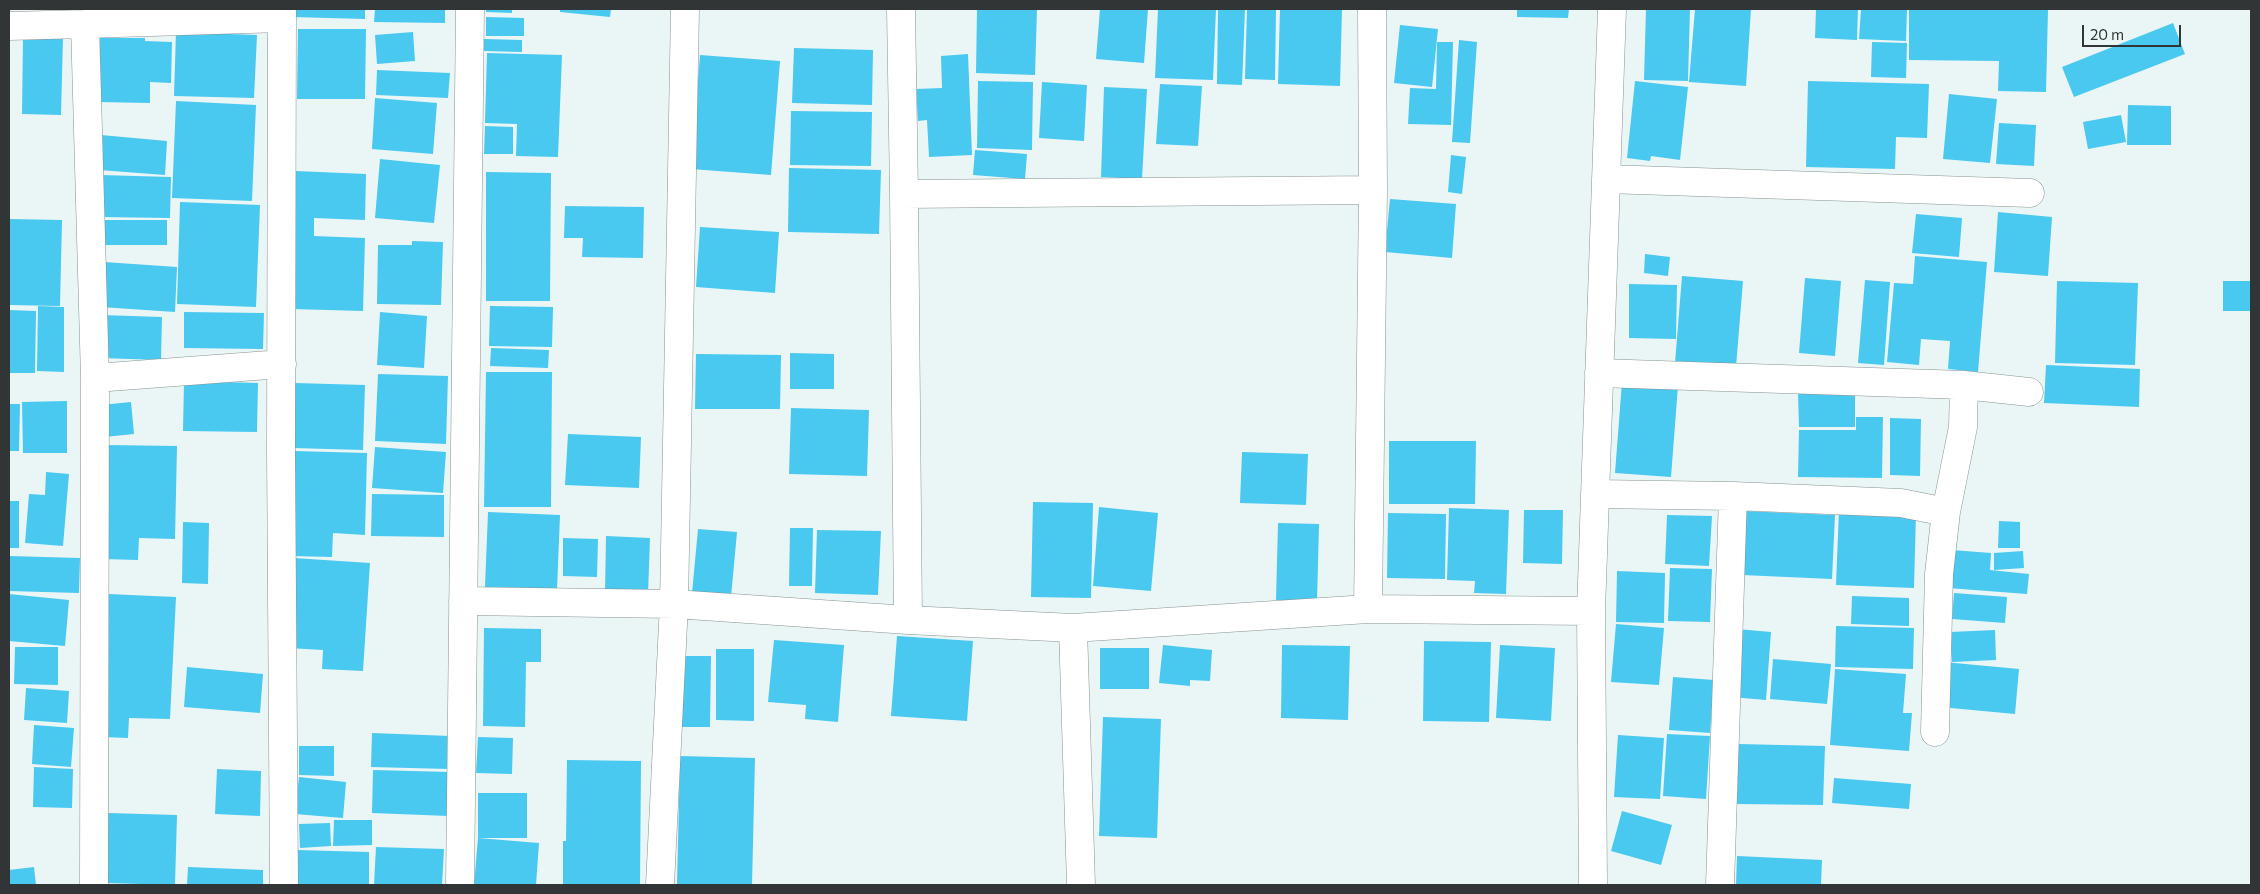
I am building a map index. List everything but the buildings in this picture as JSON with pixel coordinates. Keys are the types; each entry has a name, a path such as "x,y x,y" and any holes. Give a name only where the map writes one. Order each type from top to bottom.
{"street":[{"path":"460,885 470,9"},
{"path":"660,885 674,604 684,9"},
{"path":"901,9 908,620"},
{"path":"1368,610 1373,190 1372,9"},
{"path":"1593,885 1591,611 1612,9"},
{"path":"9,26 85,24 282,13 281,451 284,885"},
{"path":"85,24 95,378 94,885"},
{"path":"1606,178 2030,193"},
{"path":"904,194 1373,190"},
{"path":"95,378 282,364"},
{"path":"1599,373 1964,385 2029,392"},
{"path":"1935,732 1939,574 1946,512 1963,427 1964,385"},
{"path":"1595,494 1734,496 1901,503 1946,512"},
{"path":"1720,885 1734,496"},
{"path":"463,601 674,604 908,620 1073,628 1368,610 1591,611"},
{"path":"1073,628 1081,885"}]}
